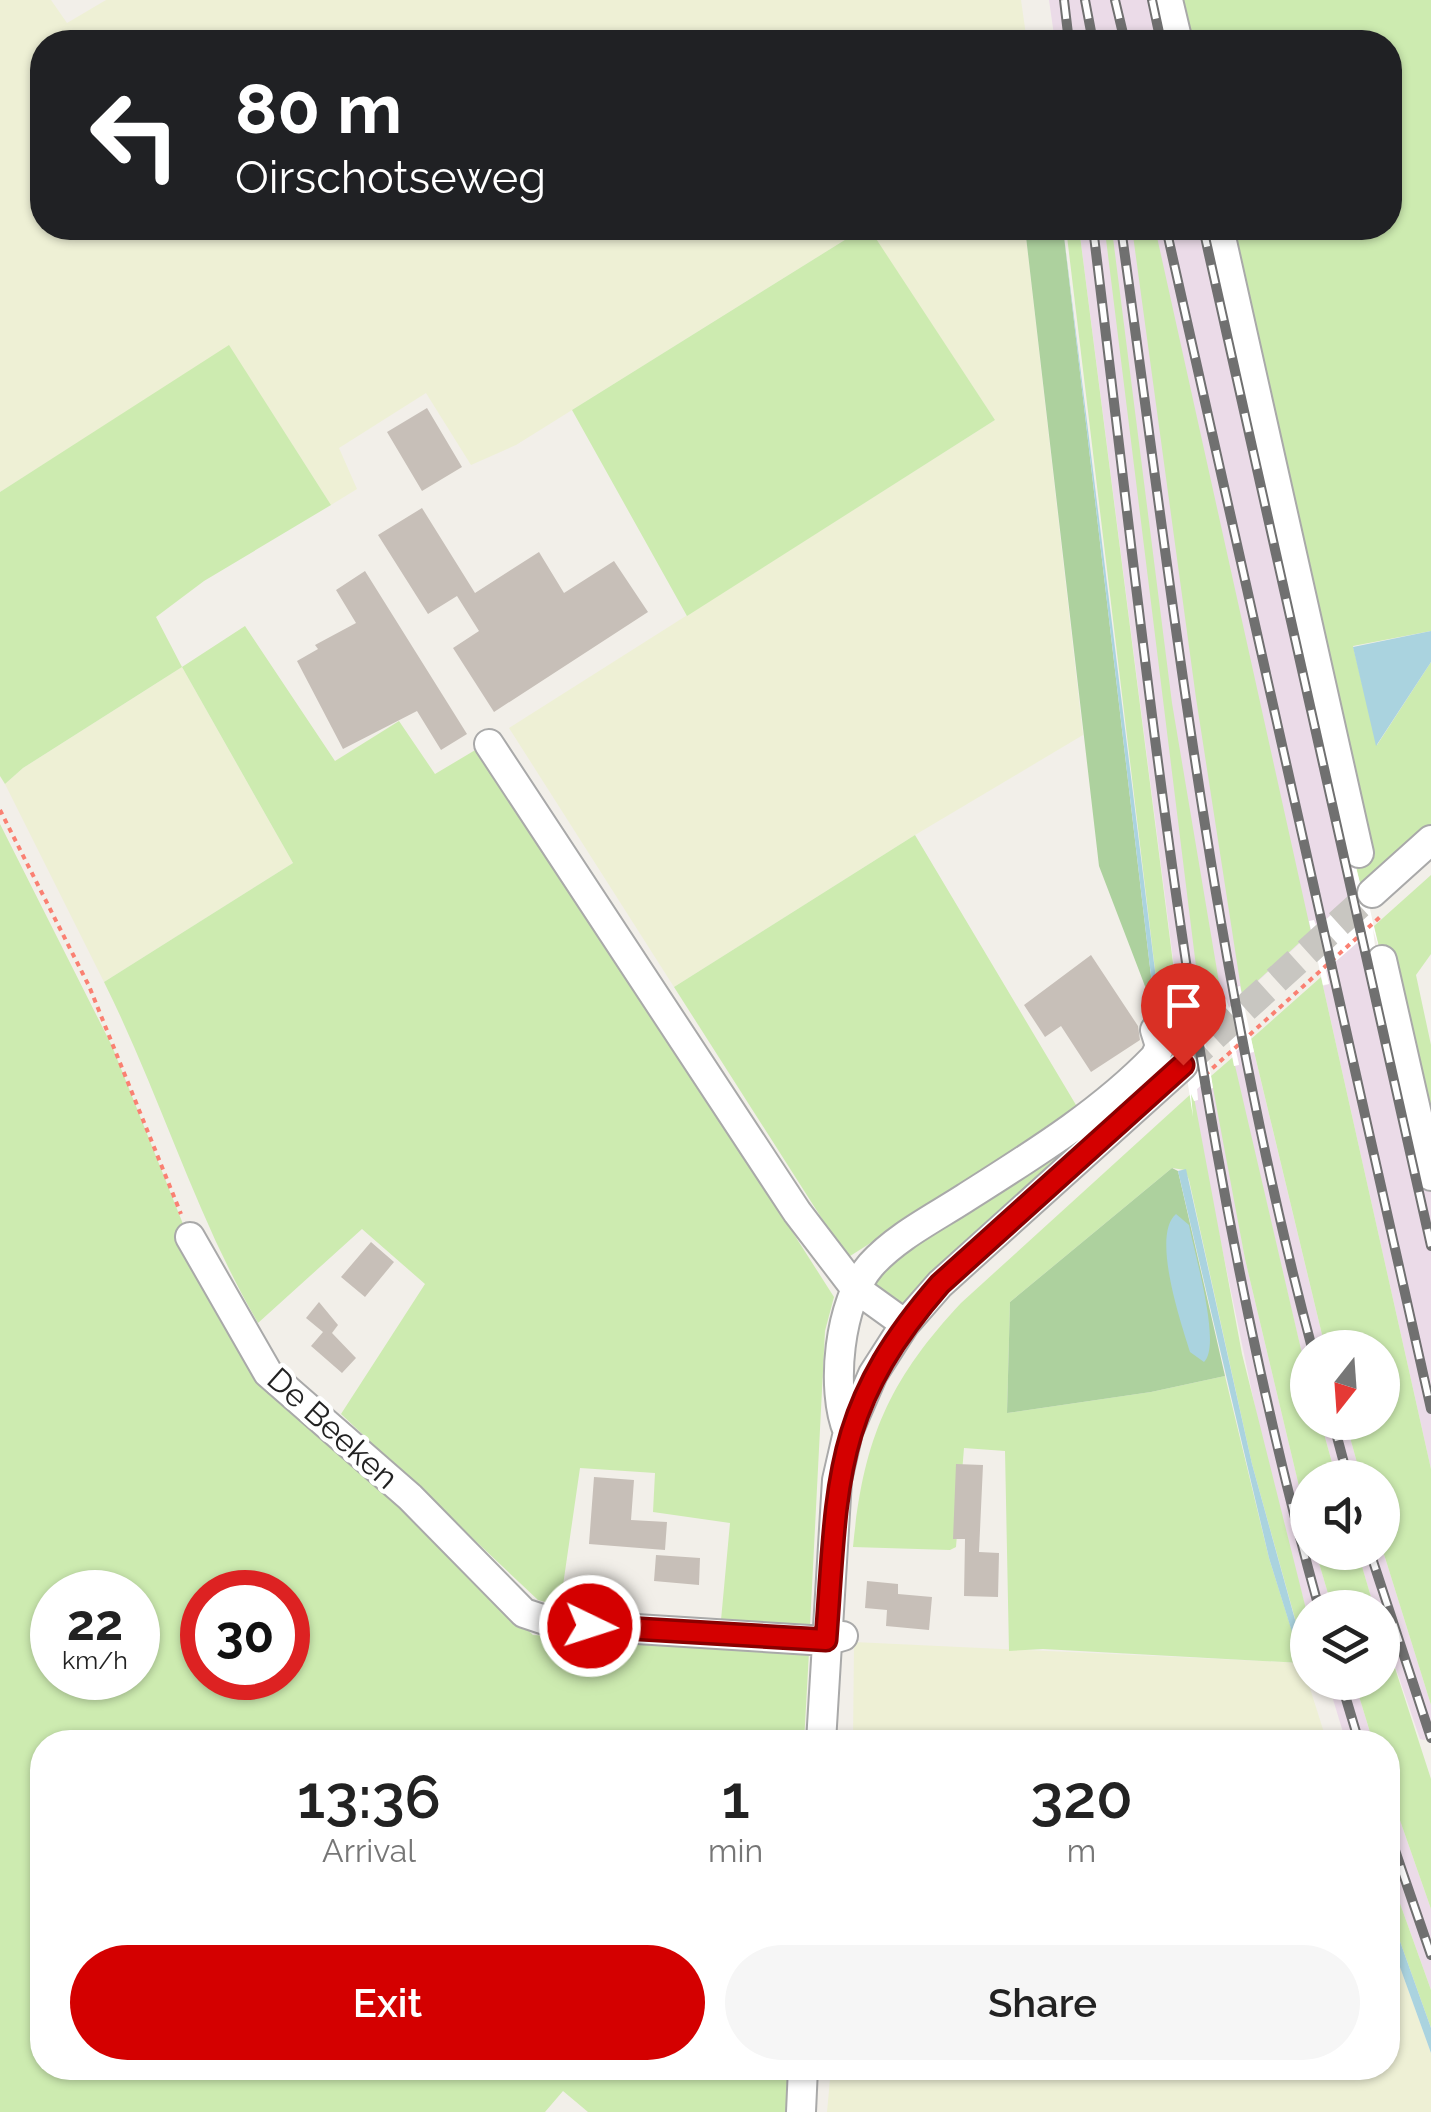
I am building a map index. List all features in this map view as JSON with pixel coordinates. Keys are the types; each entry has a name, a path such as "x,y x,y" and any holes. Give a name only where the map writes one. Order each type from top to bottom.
{"street":[{"path":"1168,0 1175,30"},
{"path":"1222,240 1359,854"},
{"path":"489,744 797,1212 855,1288 905,1324"},
{"path":"1377,904 1431,840"},
{"path":"1382,960 1431,1176"},
{"path":"848,1432 839,1410 843,1330 855,1288 870,1266 898,1243 1061,1136 1112,1096 1158,1052 1155,1030"},
{"path":"823,1730 835,1638 837,1480 848,1432 874,1374 905,1324 940,1284 1193,1071"},
{"name":"De Beeken","path":"190,1237 268,1373 410,1497 524,1612 557,1624 835,1638"},
{"path":"801,2112 802,2080"}],"path":[{"path":"0,810 89,986 190,1237"},
{"path":"1193,1071 1377,904"}],"shaded area":[{"path":"1049,0 1164,0 1171,30 1053,30"},
{"path":"1081,240 1218,240 1357,866 1352,869 1357,891 1190,1043 1188,1034 1184,1034"},
{"path":"1367,934 1376,955 1431,1190 1431,1469 1323,986 1329,984 1325,970"},
{"path":"1247,1041 1249,1052 1254,1052 1321,1330 1296,1330 1234,1066 1239,1064 1236,1051"},
{"path":"1208,1079 1215,1088 1245,1259 1293,1460 1290,1550 1266,1460 1205,1166 1194,1101 1198,1099 1197,1089"},
{"path":"1326,1440 1351,1440 1356,1460 1331,1460"},
{"path":"1295,1570 1321,1570 1327,1590 1301,1590"},
{"path":"1363,1570 1389,1570 1395,1590 1369,1590"},
{"path":"1400,1606 1431,1705 1431,1737 1420,1739 1400,1681"},
{"path":"1333,1700 1360,1700 1369,1730 1342,1730"},
{"path":"1400,1820 1431,1909 1431,1990 1400,1903"}],"green space":[{"path":"0,0 51,0 67,23 106,0 1021,0 1025,30 30,30 30,240 845,240 516,445 471,465 426,393 339,448 357,489 331,505 229,346 0,492"},
{"path":"1172,0 1431,0 1431,631 1353,646 1377,745 1431,662 1431,824 1361,888 1356,867 1366,862 1226,240 1402,240 1402,30 1178,30"},
{"path":"845,240 877,240 995,420 687,616 572,410"},
{"path":"876,240 1026,240 1083,735 674,987 509,728 995,420"},
{"path":"1026,240 1064,240 1153,993 1148,994 1099,866"},
{"path":"1067,240 1081,240 1184,1049 1166,1040 1166,1028 1148,994 1153,993 1159,1003"},
{"path":"1106,240 1113,240 1172,703 1224,1012 1204,1031"},
{"path":"1134,240 1158,240 1311,932 1242,995 1196,698"},
{"path":"229,345 331,505 204,581 156,617 182,667 23,768 5,784 0,776 0,492"},
{"path":"245,626 335,761 399,721 435,774 482,746 834,1297 825,1331 810,1626 721,1620 730,1523 653,1512 655,1473 580,1468 560,1606 538,1600 341,1414 425,1284 362,1229 258,1323 215,1240 104,982 293,863 182,667"},
{"path":"182,667 293,863 104,982 5,784 23,768"},
{"path":"0,824 112,1046 185,1229 198,1275 369,1477 533,1635 809,1652 805,1730 30,1730 30,2080 787,2080 786,2112 588,2112 563,2091 545,2112 0,2112"},
{"path":"915,835 1079,1110 847,1258 674,987"},
{"path":"1431,875 1431,954 1416,975 1431,1045 1431,1162 1374,926"},
{"path":"1321,977 1400,1330 1321,1330 1251,1039"},
{"path":"1233,1057 1297,1330 1290,1330 1290,1440 1326,1440 1331,1460 1293,1460 1245,1259 1211,1076"},
{"path":"1193,1092 1242,1354 1290,1545 1290,1570 1296,1570 1301,1590 1290,1590 1290,1601 1252,1464 1185,1170 1172,1168 1010,1302 1007,1413 1151,1392 1225,1376 1269,1558 1290,1625 1290,1662 1043,1649 1009,1651 1005,1451 964,1448 956,1547 853,1547 864,1475 883,1414 915,1359 961,1303"},
{"path":"1063,1152 910,1302 894,1303 876,1289 874,1272"},
{"path":"1172,1168 1178,1171 1225,1376 1151,1392 1007,1413 1010,1302"},
{"path":"1400,1330 1431,1469 1431,1705 1400,1606 1400,1590 1395,1590 1389,1570 1400,1570 1400,1460 1356,1460 1351,1440 1400,1440"},
{"path":"1321,1570 1363,1570 1369,1590 1327,1590"},
{"path":"854,1642 1290,1662 1290,1700 1314,1700 1323,1730 853,1730"},
{"path":"1400,1683 1431,1779 1431,1909 1400,1820 1400,1730 1369,1730 1360,1700 1400,1700"},
{"path":"1400,1903 1431,1990 1431,2028 1400,1941"},
{"path":"1400,1967 1431,2053 1431,2112 827,2112 830,2080 1400,2080"}],"water":[{"path":"1064,240 1157,1004 1153,993"},
{"path":"1431,631 1431,662 1376,746 1353,647"},
{"path":"1186,1169 1252,1464 1290,1601 1290,1625 1269,1558 1178,1171"},
{"path":"1176,1214 1189,1225 1205,1297 1210,1338 1204,1362 1190,1352 1170,1280 1166,1240"},
{"path":"1400,1941 1431,2028 1431,2053 1400,1967"}],"pier":[{"path":"1356,867 1361,887 1364,883 1379,949 1373,929 1376,955 1371,956 1366,935 1326,970 1329,984 1323,985 1309,921 1314,920 1317,928 1357,891 1352,868"},
{"path":"1240,986 1254,1052 1249,1053 1246,1042 1236,1051 1239,1065 1234,1066 1221,1000 1226,999 1229,1008 1238,999 1236,987"},
{"path":"1202,1020 1213,1088 1209,1089 1207,1080 1197,1089 1198,1100 1194,1101 1191,1094 1193,1117 1182,1045 1186,1047 1184,1034 1188,1033 1190,1043 1200,1034"}],"building":[{"path":"427,408 462,467 422,491 387,432"},
{"path":"422,508 475,593 539,552 564,593 614,561 648,612 494,712 453,648 479,631 457,596 428,614 378,535"},
{"path":"365,571 467,734 441,750 417,711 343,749 297,661 318,649 315,645 356,623 336,590"},
{"path":"1091,955 1138,1026 1140,1040 1091,1072 1061,1026 1045,1037 1024,1005"},
{"path":"371,1242 394,1262 365,1297 341,1277"},
{"path":"319,1302 338,1325 332,1333 356,1358 342,1373 311,1346 323,1332 306,1318"},
{"path":"956,1464 983,1465 979,1552 999,1553 998,1597 964,1596 965,1539 953,1539"},
{"path":"594,1477 634,1480 631,1520 667,1522 665,1550 589,1544"},
{"path":"656,1555 700,1558 699,1585 654,1581"},
{"path":"867,1581 898,1584 898,1594 932,1597 929,1630 886,1626 887,1610 865,1608"}],"tunnel":[{"path":"1183,1065 1372,893"}],"railway":[{"path":"1064,0 1068,30"},
{"path":"1085,0 1091,30"},
{"path":"1115,0 1122,30"},
{"path":"1152,0 1158,30"},
{"path":"1094,240 1156,749 1207,1095 1275,1438 1314,1590"},
{"path":"1123,240 1222,931 1278,1210 1308,1330"},
{"path":"1169,240 1431,1409"},
{"path":"1206,240 1431,1246"},
{"path":"1338,1440 1343,1460"},
{"path":"1376,1570 1431,1738"},
{"path":"1346,1700 1355,1730"},
{"path":"1400,1865 1431,1955"}],"route":[{"path":"590,1626 826,1640 837,1480 848,1432 874,1374 905,1324 940,1284 1183,1065"}]}
